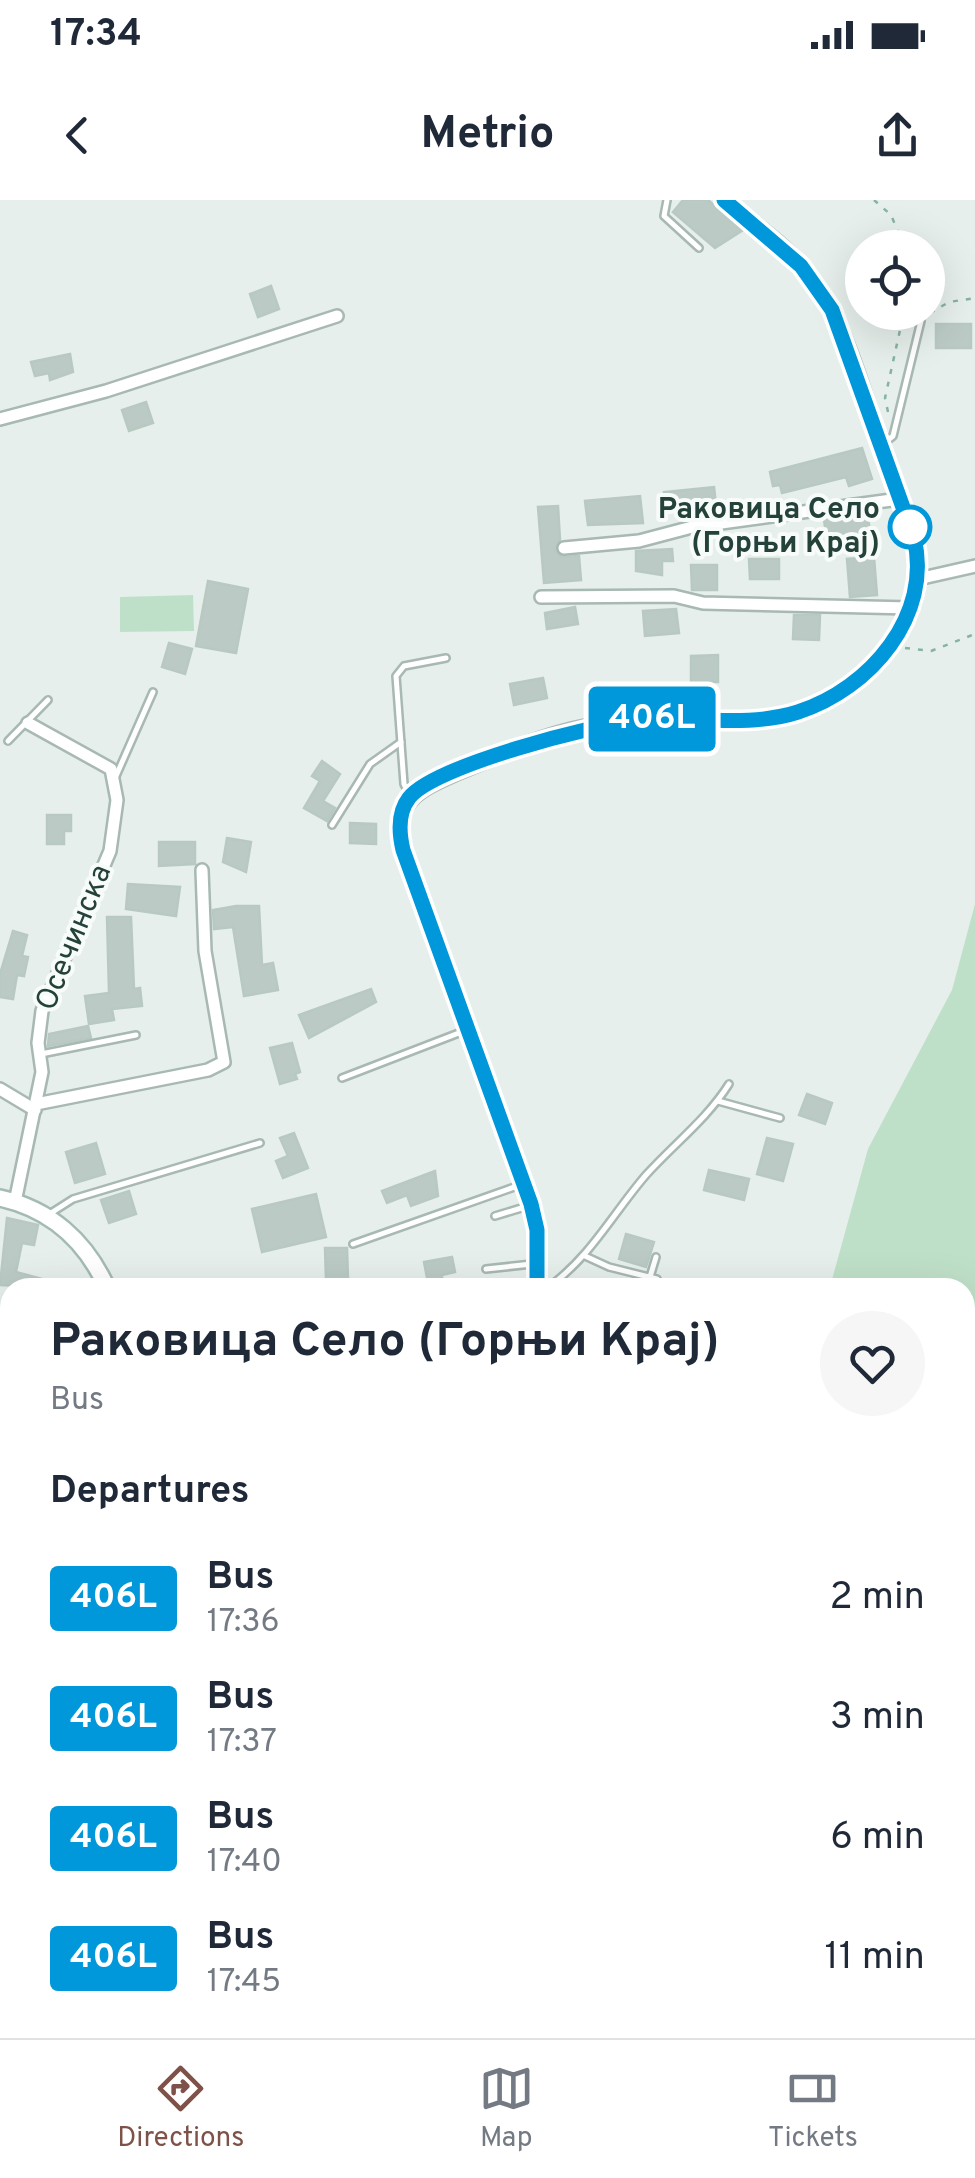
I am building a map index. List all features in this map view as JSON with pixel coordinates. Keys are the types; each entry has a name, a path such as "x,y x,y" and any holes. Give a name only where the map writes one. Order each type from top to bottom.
{"main road":[{"path":"8,1200 47,1216 84,1248 102,1278"}],"street":[{"path":"542,1278 531,1204 401,840 402,814 410,796 499,755 584,728 633,720 796,713 852,684 888,646 910,608 918,579 916,548 837,322 801,266 724,200"},
{"path":"0,418 106,391 337,316"},
{"path":"564,548 639,541 678,530 899,499"},
{"path":"918,579 975,566"},
{"path":"541,597 674,596 704,604 910,608"},
{"path":"28,723 106,765 115,776"},
{"name":"Осечинска","path":"8,1200 36,1107 38,1035 46,1001 110,851 117,800 115,776"},
{"path":"0,1089 36,1107 208,1070 224,1062 206,950 202,870"}],"lane":[{"path":"667,200 664,216 698,248"},
{"path":"880,446 892,436 919,330"},
{"path":"410,796 404,784 396,676 404,666 446,658"},
{"path":"115,776 153,692"},
{"path":"8,741 48,700"},
{"path":"332,825 370,764 402,742"},
{"path":"342,1078 467,1030"},
{"path":"40,1054 136,1036"},
{"path":"556,1278 585,1256 642,1180 729,1084"},
{"path":"718,1100 780,1118"},
{"path":"47,1216 73,1199 260,1142"},
{"path":"354,1244 522,1184"},
{"path":"495,1216 531,1204"},
{"path":"585,1256 609,1267 654,1278 656,1257"},
{"path":"486,1269 538,1264"}],"path":[{"path":"874,200 891,215 897,230"},
{"path":"945,305 975,298"},
{"path":"895,426 885,398 900,330"},
{"path":"888,646 931,651 975,634"}],"green space":[{"path":"193,595 194,631 120,632 120,597"},
{"path":"975,904 975,1278 832,1278 868,1149 952,990"}],"building":[{"path":"683,200 708,200 743,230 715,248 673,212"},
{"path":"271,286 279,309 258,317 250,294"},
{"path":"945,324 971,324 971,348 936,348 936,330 945,330"},
{"path":"70,354 73,372 50,380 49,373 35,376 31,362"},
{"path":"146,402 153,423 129,431 122,410"},
{"path":"862,448 872,479 849,486 846,477 782,493 780,485 773,486 770,472"},
{"path":"714,487 717,514 691,513 690,502 665,504 664,492"},
{"path":"640,496 643,523 588,525 585,501"},
{"path":"558,506 560,540 555,550 561,557 579,556 581,580 544,583 538,507"},
{"path":"867,513 871,536 827,542 824,519"},
{"path":"672,549 673,561 662,561 662,575 636,571 636,551"},
{"path":"874,557 877,595 850,597 847,559"},
{"path":"749,559 779,559 779,579 750,579"},
{"path":"691,565 717,565 717,590 692,590"},
{"path":"208,581 248,589 236,653 196,646"},
{"path":"575,607 578,624 547,629 545,613"},
{"path":"676,609 679,633 645,636 643,611"},
{"path":"794,615 820,615 819,640 793,639"},
{"path":"169,643 192,649 185,674 162,667"},
{"path":"718,655 718,682 691,682 691,656"},
{"path":"543,678 547,698 514,705 510,684"},
{"path":"322,761 340,774 323,801 335,808 327,821 304,808 320,781 312,776"},
{"path":"47,815 71,815 71,831 64,831 64,844 47,844"},
{"path":"350,823 376,824 376,844 350,843"},
{"path":"227,838 251,842 246,872 223,862"},
{"path":"159,842 195,842 195,864 159,866"},
{"path":"128,884 180,887 176,916 126,909"},
{"path":"259,906 262,965 273,963 278,990 244,996 233,927 214,929 213,910"},
{"path":"107,917 131,917 134,989 140,988 142,1006 112,1009 114,1020 89,1024 85,996 109,993"},
{"path":"13,931 27,935 22,956 28,957 24,976 17,975 13,999 0,997 0,974"},
{"path":"371,989 376,1002 309,1038 299,1015"},
{"path":"88,1026 91,1038 48,1046 49,1034"},
{"path":"292,1043 300,1072 295,1074 297,1079 280,1084 270,1048"},
{"path":"807,1094 832,1103 825,1124 799,1115"},
{"path":"294,1133 308,1168 283,1178 276,1161 288,1156 280,1138"},
{"path":"767,1138 793,1144 783,1181 757,1174"},
{"path":"96,1143 105,1174 75,1183 66,1152"},
{"path":"709,1170 749,1179 744,1200 704,1190"},
{"path":"435,1171 438,1196 411,1206 407,1195 387,1203 382,1191"},
{"path":"129,1191 136,1214 109,1223 101,1200"},
{"path":"316,1194 326,1237 262,1252 252,1209"},
{"path":"7,1218 38,1225 34,1245 22,1243 16,1272 38,1278 1,1278"},
{"path":"626,1234 654,1242 646,1267 619,1259"},
{"path":"325,1248 347,1248 348,1278 326,1278"},
{"path":"452,1257 455,1272 442,1278 427,1278 424,1262"}],"bus line":[{"name":"406L","path":"537,1278 537,1230 531,1204 403,850 400,828 406,802 418,790 466,768 584,728 651,719 776,717 814,706 869,670 894,639 916,592 918,563 914,538 837,322 801,266 724,200"}],"place":[{"name":"Раковица Село (Горњи Крај)","path":"910,527"}]}
